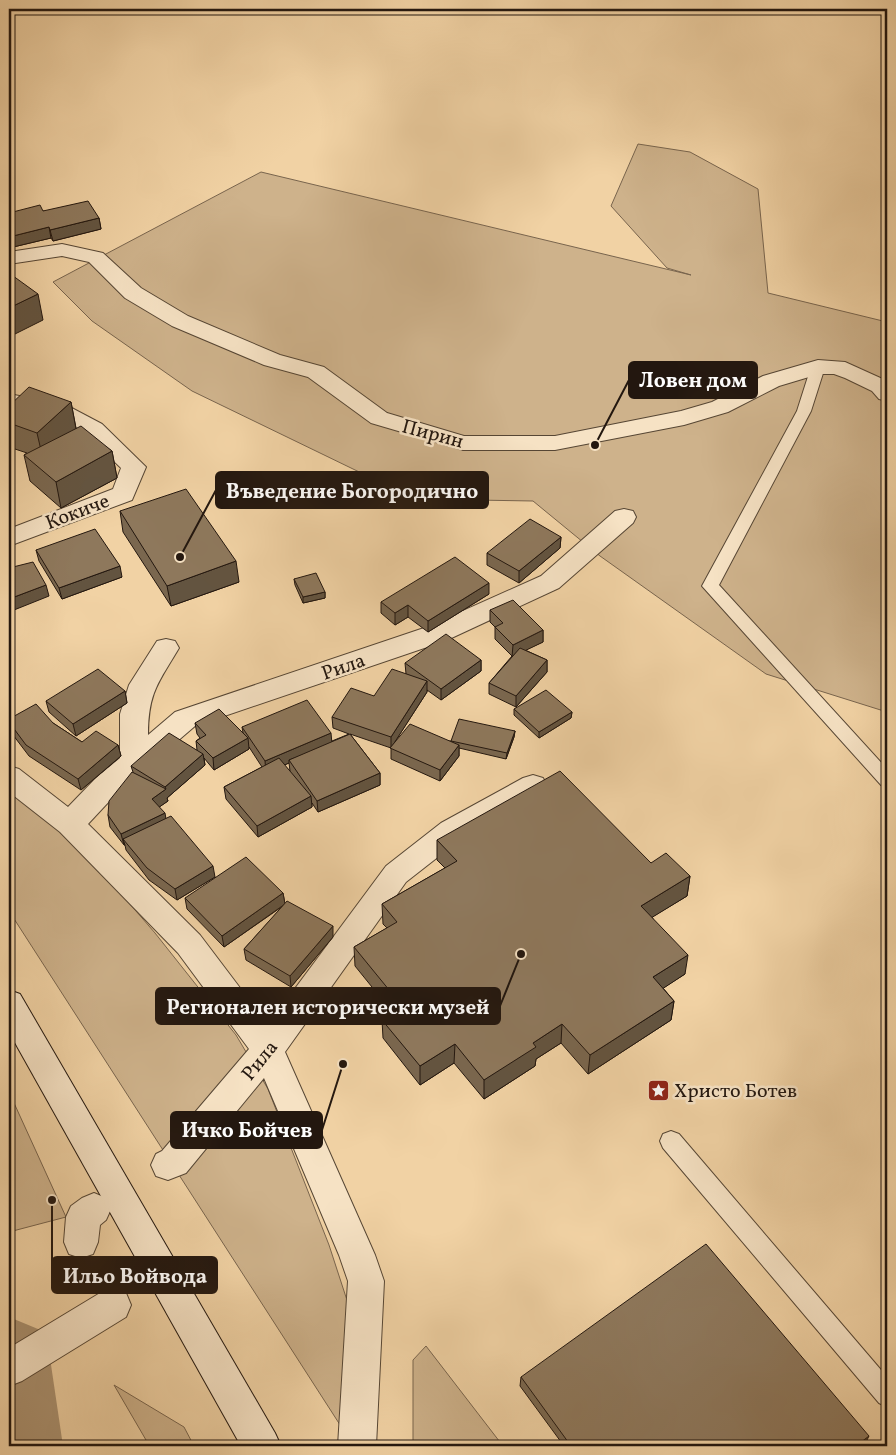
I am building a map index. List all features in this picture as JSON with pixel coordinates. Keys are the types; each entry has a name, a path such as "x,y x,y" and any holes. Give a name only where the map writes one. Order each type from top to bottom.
{"street":[{"name":"Пирин","path":"9,258 62,250 96,257 134,293 180,321 272,360 316,372 379,418 463,443 555,443 684,418 720,407 771,381 818,367 837,367 852,372 880,386 887,394"},
{"name":"Кокиче","path":"9,401 58,410 87,425 94,429 134,467 122,494 9,538"},
{"name":"Рила","path":"70,824 106,786 185,719 436,634 550,582 624,517"},
{"path":"134,762 134,714 142,685 166,648"},
{"path":"9,777 70,824 189,944 268,1050 357,1255 366,1281 357,1446"},
{"name":"Рила","path":"168,1165 174,1162 268,1050 396,874 451,831 547,779"},
{"path":"9,1003 262,1446"},
{"path":"81,1242 83,1217 94,1210"},
{"path":"9,1368 113,1305"}],"lane":[{"path":"818,367 804,411 710,586 887,780"},
{"path":"671,1141 887,1396"}],"shaded area":[{"path":"638,144 690,152 758,189 768,293 887,322 887,712 766,674 600,556 533,501 415,499 192,391 92,321 53,282 261,172 691,275 667,268 611,206"},
{"path":"9,788 60,823 155,933 236,1035 268,1089 329,1245 358,1334 353,1445 9,911"},
{"path":"9,1092 66,1217 9,1232"},
{"path":"426,1346 503,1446 413,1446 413,1360"},
{"path":"114,1385 184,1427 194,1446 136,1446 146,1440"}],"building":[{"path":"88,201 99,218 50,230 49,227 9,237 9,213 40,205 43,211"},
{"path":"9,273 38,294 9,308"},
{"path":"29,387 71,402 37,433 9,423 9,406"},
{"path":"81,426 112,451 56,482 24,455"},
{"path":"186,489 236,561 167,586 120,511"},
{"path":"530,519 561,537 519,571 487,553"},
{"path":"95,529 120,566 59,588 36,550"},
{"path":"455,557 489,583 428,621 408,605 395,613 381,602"},
{"path":"33,562 46,585 9,599 9,568"},
{"path":"316,573 325,592 303,597 294,579"},
{"path":"513,600 543,630 513,645 495,627 503,623 490,610"},
{"path":"446,634 481,660 441,689 405,663"},
{"path":"520,648 547,660 516,696 489,683"},
{"path":"98,669 125,691 73,724 46,701"},
{"path":"392,669 427,681 391,737 332,717 351,688 374,696"},
{"path":"546,690 572,712 539,732 514,709"},
{"path":"307,700 331,733 265,761 242,727"},
{"path":"36,704 53,723 82,742 96,731 118,745 78,779 26,745 9,722 9,719"},
{"path":"219,709 248,738 213,758 196,741 206,735 195,723"},
{"path":"459,719 515,731 507,753 451,741"},
{"path":"410,724 459,745 440,770 390,748"},
{"path":"169,733 203,754 165,787 131,766"},
{"path":"350,734 380,773 317,801 289,760"},
{"path":"279,758 311,796 257,826 224,787"},
{"path":"560,771 651,863 666,853 690,876 641,906 688,955 653,977 674,1001 590,1055 562,1024 533,1043 536,1047 484,1080 455,1044 420,1066 382,1020 403,1007 354,947 397,922 382,904 457,861 437,840"},
{"path":"132,772 166,789 152,799 165,813 121,834 108,815 109,801"},
{"path":"171,816 213,866 175,889 147,868 123,839"},
{"path":"246,857 283,893 222,936 185,898"},
{"path":"287,901 333,926 290,976 244,949"},
{"path":"706,1244 869,1436 856,1446 571,1446 521,1377"}],"waterway":[{"path":"9,1358 20,1446"}],"place":[{"name":"Ловен дом","path":"595,445"},
{"name":"Въведение Богородично","path":"180,557"},
{"name":"Регионален исторически музей","path":"521,954"},
{"name":"Ичко Бойчев","path":"343,1064"},
{"name":"Христо Ботев","path":"658,1090"},
{"name":"Ильо Войвода","path":"52,1200"}]}
